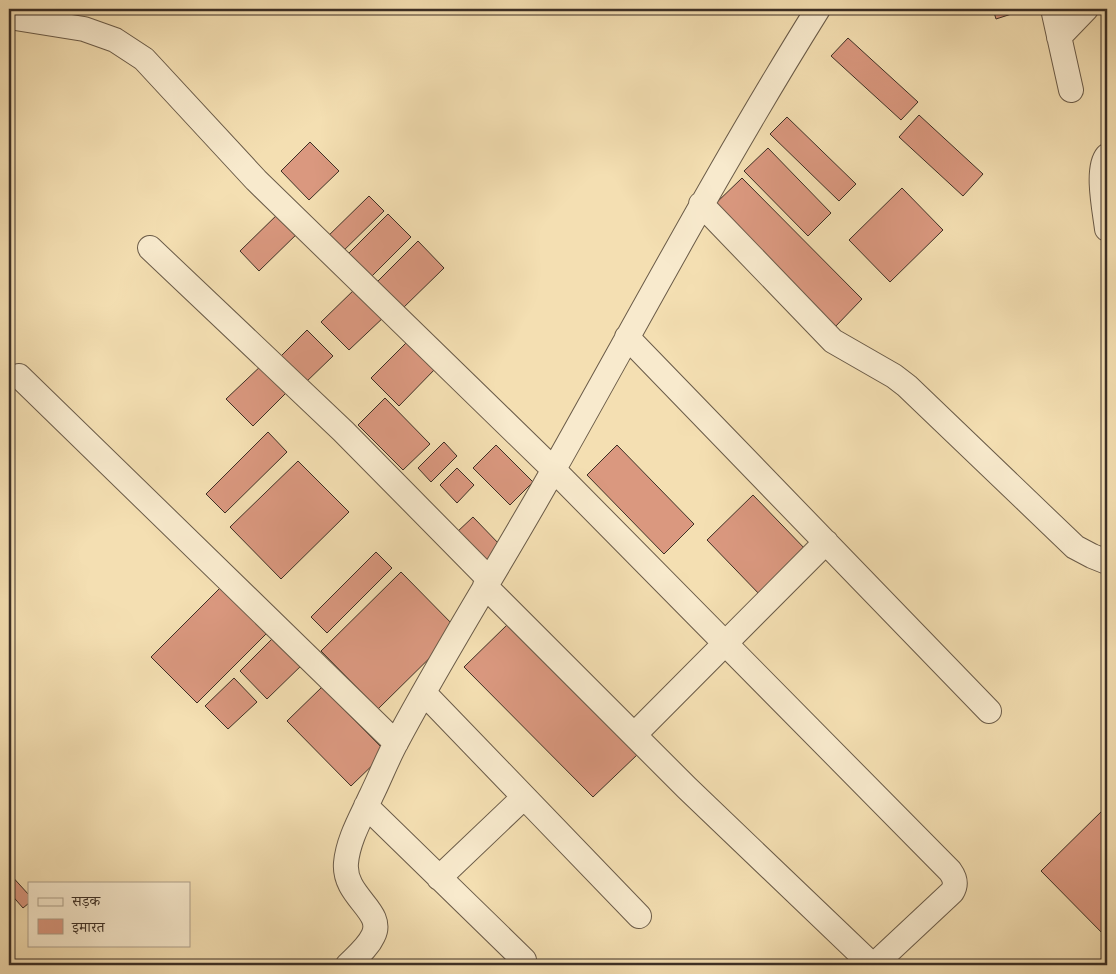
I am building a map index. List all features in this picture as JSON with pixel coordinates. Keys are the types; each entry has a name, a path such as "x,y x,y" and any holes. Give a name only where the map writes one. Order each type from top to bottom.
{"street":[{"path":"348,965 371,941 376,928 373,915 347,879 346,867 351,842 396,743 487,582 554,470 750,119 818,9"},
{"path":"1053,9 1071,90"},
{"path":"1059,37 1086,9"},
{"path":"9,17 84,29 114,40 144,59 256,180 554,470 950,871 954,877 955,887 952,892 873,965 634,735 343,431 150,248"},
{"path":"1107,156 1103,161 1102,186 1107,229"},
{"path":"702,204 833,341 894,376 907,386 1075,547 1107,562"},
{"path":"627,337 989,711"},
{"path":"19,376 396,743"},
{"path":"634,735 826,542"},
{"path":"424,693 639,916"},
{"path":"439,878 524,797"},
{"path":"366,806 524,960"}],"building":[{"path":"993,9 1027,9 996,19"},
{"path":"848,38 918,102 901,120 831,56"},
{"path":"919,115 983,174 963,196 899,137"},
{"path":"787,117 856,184 839,201 770,134"},
{"path":"310,142 339,171 309,200 281,171"},
{"path":"768,148 831,213 808,236 744,171"},
{"path":"742,178 862,299 834,328 714,205"},
{"path":"902,188 943,230 890,282 849,240"},
{"path":"369,196 384,211 337,257 322,242"},
{"path":"283,209 302,229 259,271 240,251"},
{"path":"388,214 411,237 369,279 346,256"},
{"path":"418,241 444,268 402,309 376,283"},
{"path":"357,287 385,316 349,350 321,322"},
{"path":"307,330 333,356 304,384 279,358"},
{"path":"410,339 437,367 399,406 371,378"},
{"path":"264,363 290,389 253,426 226,399"},
{"path":"385,398 430,444 403,470 358,425"},
{"path":"268,432 287,452 225,513 206,494"},
{"path":"444,442 457,456 431,482 418,468"},
{"path":"496,445 533,482 510,505 473,468"},
{"path":"617,445 694,524 664,554 587,475"},
{"path":"298,461 349,512 281,579 230,527"},
{"path":"457,468 474,485 457,503 440,485"},
{"path":"753,495 808,552 762,597 707,540"},
{"path":"473,517 502,547 485,563 456,533"},
{"path":"376,552 392,568 327,633 311,617"},
{"path":"401,572 458,630 378,709 321,651"},
{"path":"223,585 269,631 197,703 151,657"},
{"path":"509,623 638,754 593,797 464,667"},
{"path":"278,633 306,661 267,699 240,671"},
{"path":"234,678 257,702 228,729 205,706"},
{"path":"322,687 386,752 351,786 287,721"},
{"path":"1107,806 1107,938 1041,871"},
{"path":"9,873 28,894 28,904 23,908 9,892"}]}
